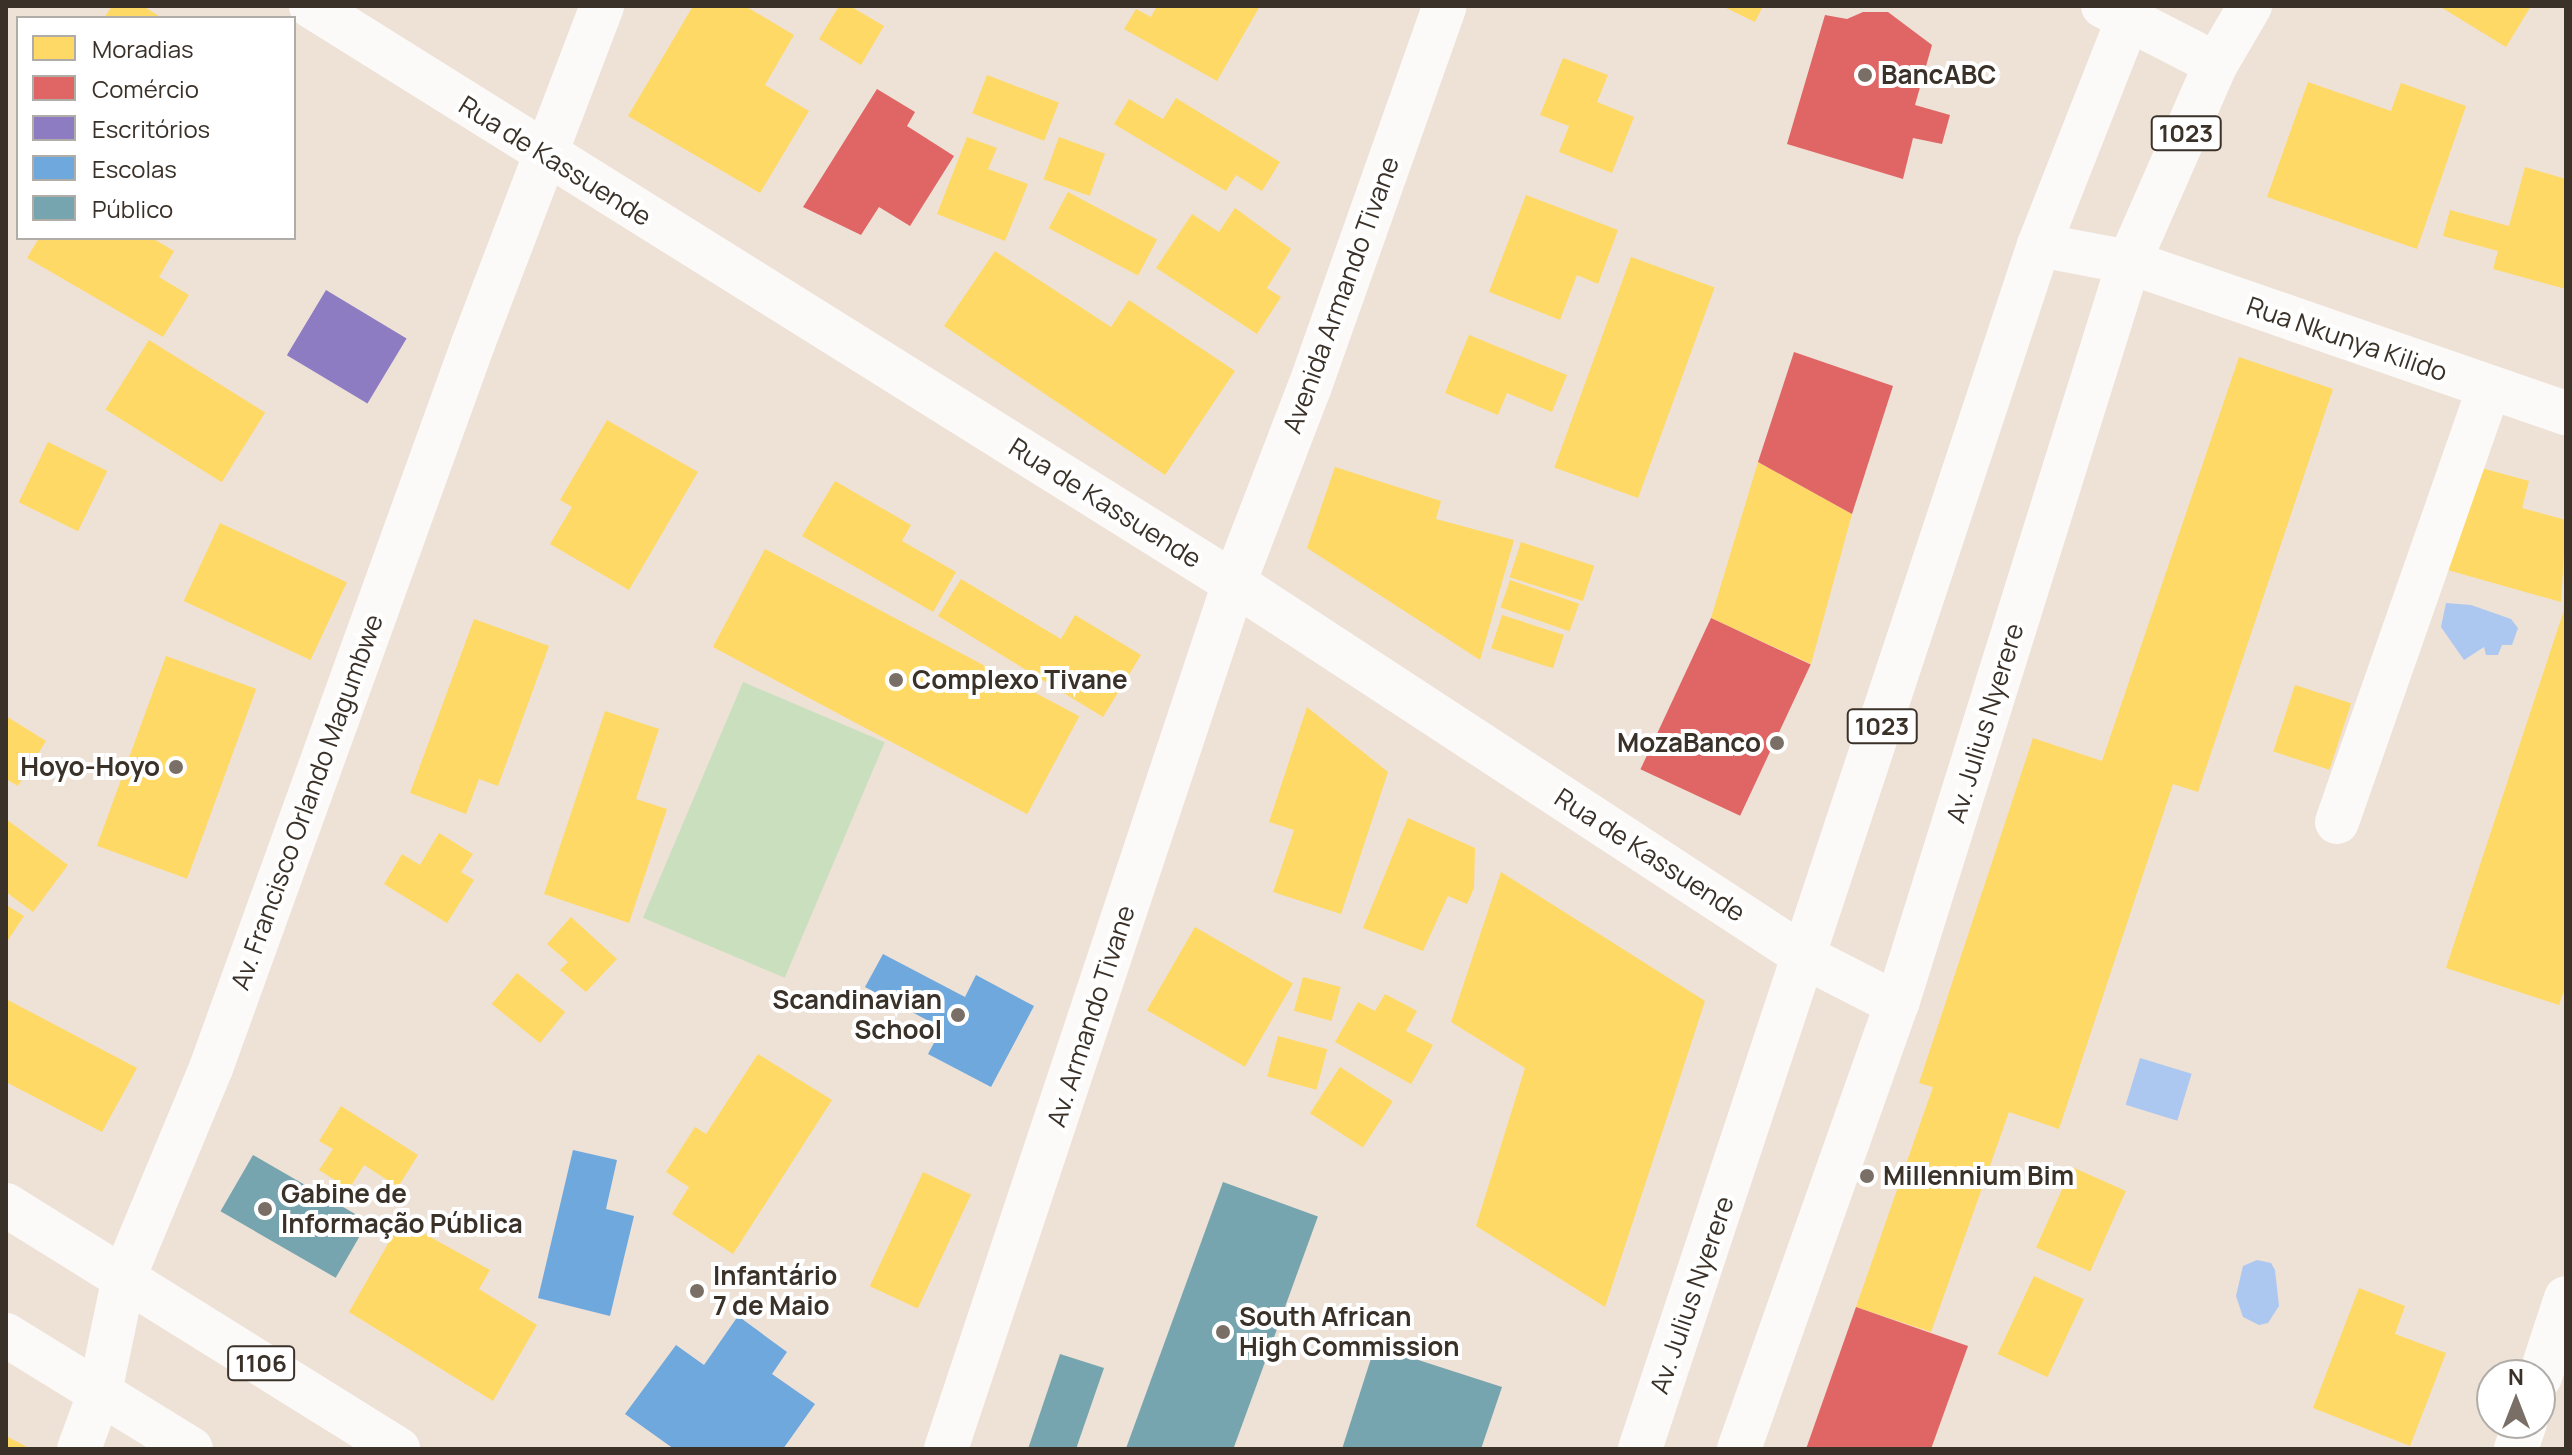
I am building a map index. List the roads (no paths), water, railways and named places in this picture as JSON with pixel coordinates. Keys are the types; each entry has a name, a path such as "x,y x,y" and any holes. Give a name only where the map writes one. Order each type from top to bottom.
{"street":[{"name":"Rua de Kassuende","path":"311,6 548,157 1234,583 1807,958 1897,1004"},
{"name":"Av. Francisco Orlando Magumbwe","path":"79,1449 100,1392 124,1277 211,1068 452,403 548,157 602,6"},
{"name":"Avenida Armando Tivane","path":"1234,583 1309,389 1445,6"},
{"name":"Av. Julius Nyerere","path":"1739,1449 1897,1004 2129,262 2216,64 2250,6"},
{"name":"Av. Julius Nyerere","path":"1640,1449 1807,958 2039,245 2120,11"},
{"path":"2120,11 2216,64"},
{"name":"Rua Nkunya Kilido","path":"2039,245 2129,262 2566,413"},
{"path":"2337,822 2489,388"},
{"name":"Av. Armando Tivane","path":"946,1449 1234,583"},
{"name":"1106","path":"6,1205 398,1449"},
{"path":"2546,1359 2566,1298"},
{"path":"6,1335 191,1449"}],"water":[{"path":"2446,603 2471,605 2511,619 2518,628 2512,645 2502,645 2498,655 2486,655 2484,647 2464,660 2441,627"},
{"path":"2140,1058 2192,1074 2177,1121 2126,1105"},
{"path":"2257,1260 2271,1263 2275,1270 2279,1306 2268,1323 2259,1325 2243,1317 2236,1296 2243,1266"}],"place":[{"name":"BancABC","path":"1865,75"},
{"name":"Complexo Tivane","path":"896,680"},
{"name":"MozaBanco","path":"1777,743"},
{"name":"Hoyo-Hoyo","path":"176,767"},
{"name":"Scandinavian School","path":"958,1015"},
{"name":"Millennium Bim","path":"1867,1176"},
{"name":"Gabine de Informação Pública","path":"265,1209"},
{"name":"Infantário 7 de Maio","path":"697,1291"},
{"name":"South African High Commission","path":"1223,1332"}]}
